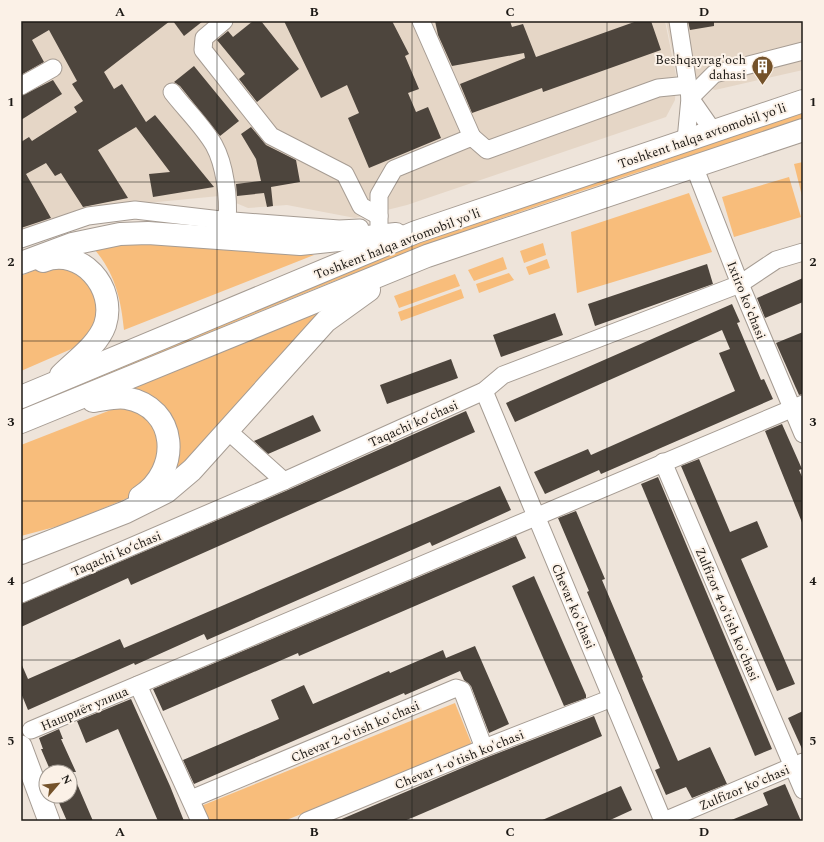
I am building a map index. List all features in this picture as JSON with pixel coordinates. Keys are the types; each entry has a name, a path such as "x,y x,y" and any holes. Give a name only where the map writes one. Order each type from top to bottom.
{"highway":[{"name":"Toshkent halqa avtomobil yo'li","path":"21,397 416,232 803,101"},
{"name":"Toshkent halqa avtomobil yo'li","path":"21,422 426,256 803,130"},
{"path":"21,263 72,244 120,234 222,226 300,244 380,226 416,232"},
{"path":"21,553 126,512 166,492 192,470 326,321 370,289 426,256"},
{"path":"21,269 46,260 55,259 72,261 87,268 93,274 104,289 107,298 107,315 102,333 91,346 51,384"},
{"path":"21,546 99,517 136,499 158,481 167,464 169,448 168,433 157,416 142,403 124,397 60,406"}],"main road":[{"path":"26,738 49,821"},
{"path":"21,783 35,821"}],"street":[{"path":"224,21 204,38 203,50 271,136 345,174 361,206 380,226"},
{"path":"421,21 472,137 487,150 658,88 689,91 714,74 803,51"},
{"path":"678,21 689,91 686,140"},
{"path":"21,86 53,68"},
{"path":"689,91 714,131"},
{"path":"21,238 88,216 135,210 222,226 229,201 225,179 214,146 172,92"},
{"path":"380,226 379,195 394,169 472,137"},
{"name":"Ixtiro ko'chasi","path":"694,166 740,284 797,406 803,434"},
{"path":"70,222 75,228 76,236 72,244"},
{"name":"Taqachi koʻchasi","path":"21,594 284,480 484,391 503,375 740,284 776,260 803,252"},
{"name":"Chevar ko'chasi","path":"484,391 663,821"},
{"name":"Нашриёт улица","path":"26,738 138,685 797,406"},
{"path":"228,431 284,480"},
{"name":"Zulfizor 4-o'tish ko'chasi","path":"663,462 798,764 803,790"},
{"path":"138,685 200,821"},
{"name":"Chevar 2-o'tish ko'chasi","path":"191,799 456,688 462,690 484,748"},
{"name":"Chevar 1-o'tish ko'chasi","path":"306,821 484,748 612,698"},
{"name":"Zulfizor ko'chasi","path":"663,821 798,764"}],"shaded area":[{"path":"21,21 665,21 676,75 675,100 666,117 407,205 355,218 287,205 248,208 219,196 106,207 21,234"},
{"path":"666,21 803,21 803,70 715,90 677,75"},
{"path":"803,112 803,120 566,196 370,267 21,411 21,406 386,253"},
{"path":"803,162 803,200 794,164"},
{"path":"789,177 801,217 734,237 722,197"},
{"path":"689,193 712,252 577,293 571,232"},
{"path":"543,243 546,255 524,263 520,251"},
{"path":"153,244 224,247 314,255 124,330 116,287 108,268 95,250 124,245"},
{"path":"503,257 507,269 474,281 468,270"},
{"path":"547,259 550,268 529,275 526,267"},
{"path":"59,265 95,282 99,322 76,347 21,371 21,276 42,267"},
{"path":"509,273 514,280 479,293 476,284"},
{"path":"455,274 460,286 399,308 394,296"},
{"path":"461,289 464,298 401,321 398,312"},
{"path":"329,308 171,480 146,394 133,388"},
{"path":"121,406 141,411 160,436 157,467 130,497 66,524 21,536 21,445"},
{"path":"455,703 472,745 284,821 207,821 201,806"}],"building":[{"path":"21,21 170,21 104,72 114,89 122,84 146,122 155,115 214,187 153,197 149,174 170,172 136,127 98,150 128,198 83,207 61,173 55,176 46,163 26,174 51,218 21,228 21,142 29,137 32,141 77,112 74,107 83,101 72,84 77,81 49,30 32,40 44,62 21,75"},
{"path":"173,21 203,21 184,36"},
{"path":"253,21 261,21 299,69 257,102 239,79 245,74 217,40 228,31 233,37"},
{"path":"284,21 392,21 409,54 405,56 419,89 408,93 416,112 428,107 441,138 369,168 348,118 359,113 347,85 321,98"},
{"path":"435,21 510,21 512,27 523,24 536,57 637,21 651,21 661,50 543,92 542,88 472,113 460,84 525,58 524,53 452,66 438,35"},
{"path":"688,21 714,21 714,26 690,30"},
{"path":"194,66 239,121 220,136 180,86 174,82"},
{"path":"53,80 62,94 21,120 21,96"},
{"path":"251,127 266,145 296,160 300,182 271,187 273,206 267,207 264,193 237,196 236,184 261,181 256,159 241,134"},
{"path":"707,264 713,284 595,326 588,304"},
{"path":"803,278 803,302 765,318 757,298"},
{"path":"732,304 740,322 737,323 761,380 764,379 773,399 601,474 599,470 545,494 534,472 588,449 591,455 735,391 719,353 730,349 722,330 515,422 506,403"},
{"path":"555,313 563,335 501,357 493,335"},
{"path":"803,332 803,394 799,395 776,343"},
{"path":"451,359 458,378 387,404 380,385"},
{"path":"466,411 475,432 131,585 128,578 21,627 21,604 288,490"},
{"path":"313,415 321,431 268,454 254,441"},
{"path":"782,424 802,469 799,470 803,479 803,525 765,431"},
{"path":"699,459 730,532 757,521 768,547 741,559 795,684 777,691 681,466"},
{"path":"658,477 772,749 755,756 641,484"},
{"path":"500,486 511,510 432,546 430,542 207,640 204,634 28,710 21,693 21,663 28,679 120,639 124,648"},
{"path":"576,511 605,579 602,580 678,761 710,747 727,784 692,798 686,787 666,795 655,770 660,768 558,518"},
{"path":"516,536 526,558 299,656 298,653 163,711 153,689"},
{"path":"534,576 586,695 586,698 564,706 512,586"},
{"path":"475,646 509,724 489,733 471,686 464,680 460,671 405,695 404,693 194,784 183,760 279,719 271,700 304,685 313,704 389,671 390,673 443,650 446,658"},
{"path":"131,699 184,821 158,821 118,729 86,743 77,721"},
{"path":"803,711 803,751 788,718"},
{"path":"594,716 602,736 414,817 404,821 337,821 488,757"},
{"path":"59,729 63,739 61,739 72,764 48,764 41,749 43,749 39,738"},
{"path":"785,784 801,821 729,821 768,805 763,793"},
{"path":"78,786 93,821 67,821 60,804 78,804"},
{"path":"621,786 632,810 608,821 540,821"}],"place":[{"name":"Beshqayrag'och dahasi","path":"762,86"}]}
